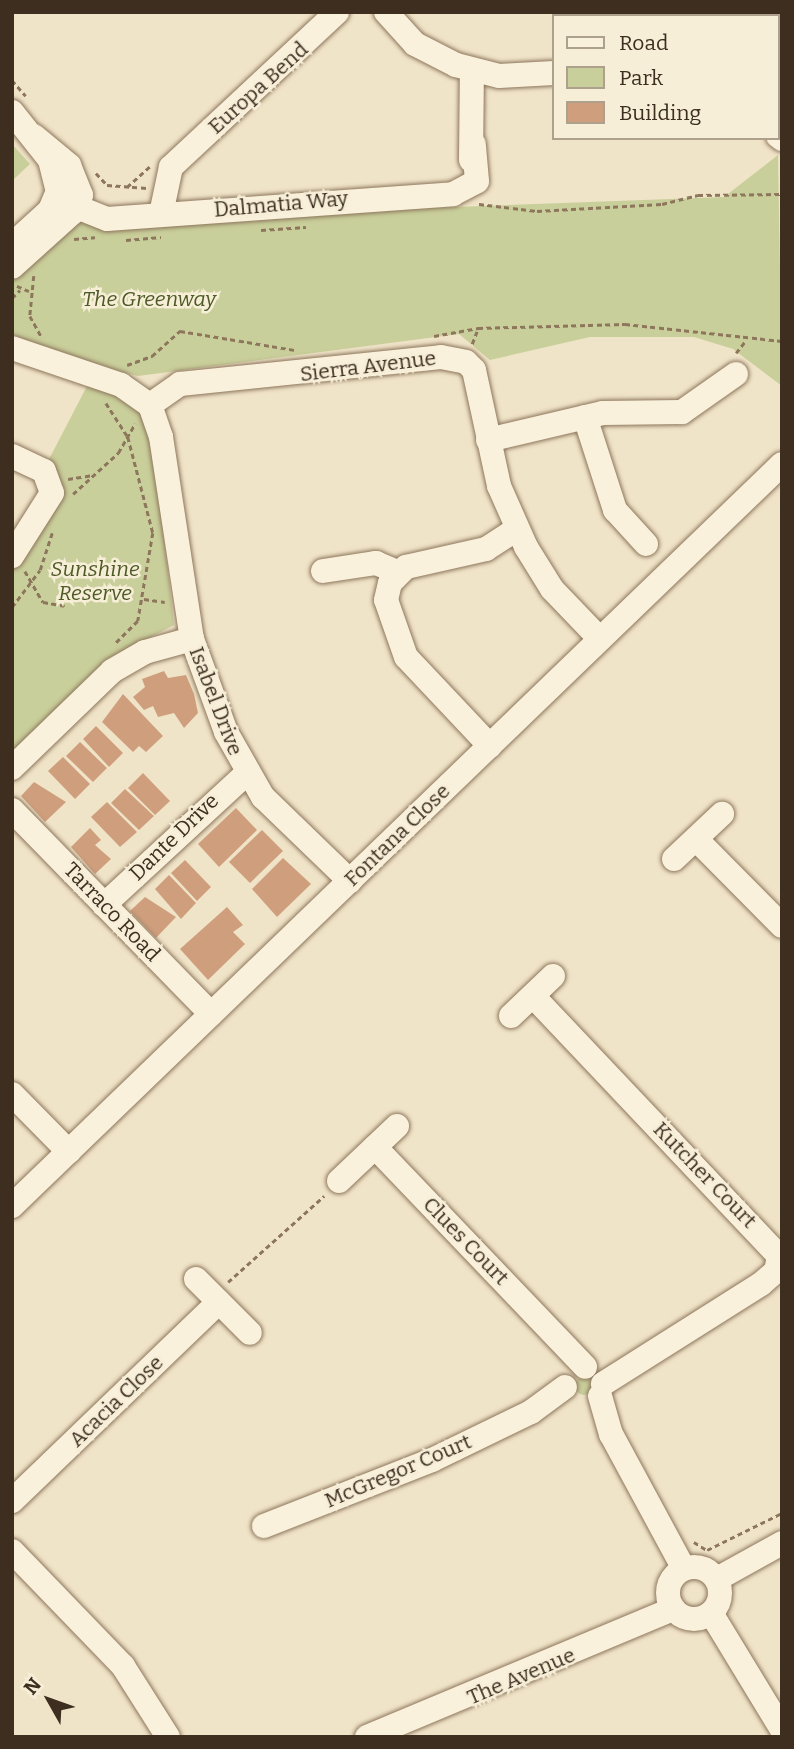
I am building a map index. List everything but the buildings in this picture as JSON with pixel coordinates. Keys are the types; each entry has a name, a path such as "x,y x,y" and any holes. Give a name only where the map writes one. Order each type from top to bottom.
{"street":[{"name":"Europa Bend","path":"167,213 175,182 188,152 333,18 352,12"},
{"path":"370,12 389,18 429,53 481,72 552,73"},
{"name":"Dalmatia Way","path":"73,203 133,216 429,192 461,179 474,144 473,116 481,72"},
{"path":"22,107 34,136 73,203"},
{"path":"12,245 73,203"},
{"path":"22,276 73,203"},
{"path":"15,348 154,404"},
{"name":"Sierra Avenue","path":"154,404 206,384 454,356 474,370 488,440 517,529 552,589 600,639"},
{"path":"488,440 585,417 682,412 736,374"},
{"name":"Isabel Drive","path":"154,404 192,639 247,773 299,836 349,881"},
{"path":"585,417 615,510 646,544"},
{"path":"13,555 47,518 39,486 19,459"},
{"name":"Fontana Close","path":"12,1206 782,464"},
{"path":"490,746 406,657 386,600 397,572 417,562 486,549 517,529"},
{"path":"323,571 376,563 397,572"},
{"path":"12,768 112,671 145,652 192,639"},
{"name":"Dante Drive","path":"104,905 247,773"},
{"name":"Tarraco Road","path":"12,810 211,1014"},
{"path":"674,859 722,814"},
{"path":"696,839 782,926"},
{"path":"511,1016 554,975"},
{"name":"Kutcher Court","path":"533,996 764,1236 780,1262 761,1284 584,1385"},
{"path":"12,1094 69,1152"},
{"path":"339,1181 397,1126"},
{"name":"Clues Court","path":"375,1147 553,1338 584,1385 684,1569"},
{"path":"209,1293 250,1333"},
{"name":"Acacia Close","path":"12,1501 209,1293"},
{"name":"McGregor Court","path":"264,1526 432,1460 584,1385"},
{"path":"717,1579 782,1543"},
{"path":"12,1551 122,1667 168,1737"},
{"path":"703,1568 717,1579 720,1596 711,1613 695,1620 673,1609 670,1582 684,1569 703,1568"},
{"name":"The Avenue","path":"367,1737 673,1609"},
{"path":"711,1613 782,1730"}],"path":[{"path":"12,80 22,107"},
{"path":"87,163 107,186 167,213"},
{"path":"470,207 537,211 662,204 698,195 782,194"},
{"path":"119,239 167,213"},
{"path":"255,229 320,226"},
{"path":"65,242 107,238"},
{"path":"12,281 22,276"},
{"path":"22,276 30,291 30,316 44,341"},
{"path":"22,276 30,291"},
{"path":"12,298 22,276"},
{"path":"782,289 782,309"},
{"path":"110,649 138,621 153,533 128,437 107,408 105,398 119,392"},
{"path":"70,497 128,437 154,404"},
{"path":"12,607 33,581 47,518"},
{"path":"13,555 33,581 43,602 65,606"},
{"path":"209,1293 339,1181"},
{"path":"687,1538 707,1550 782,1513"}],"green space":[{"path":"12,144 30,164 12,181"},
{"name":"The Greenway","path":"778,155 782,386 733,349 694,337 590,337 490,360 459,334 138,376 79,362 12,334 12,281 77,221 724,197"},
{"name":"Sunshine Reserve","path":"87,386 141,402 155,456 174,625 115,656 12,756 12,571 55,500 45,467"},
{"path":"584,1377 590,1380 593,1386 590,1392 584,1395 578,1392 575,1386 578,1380"}]}
